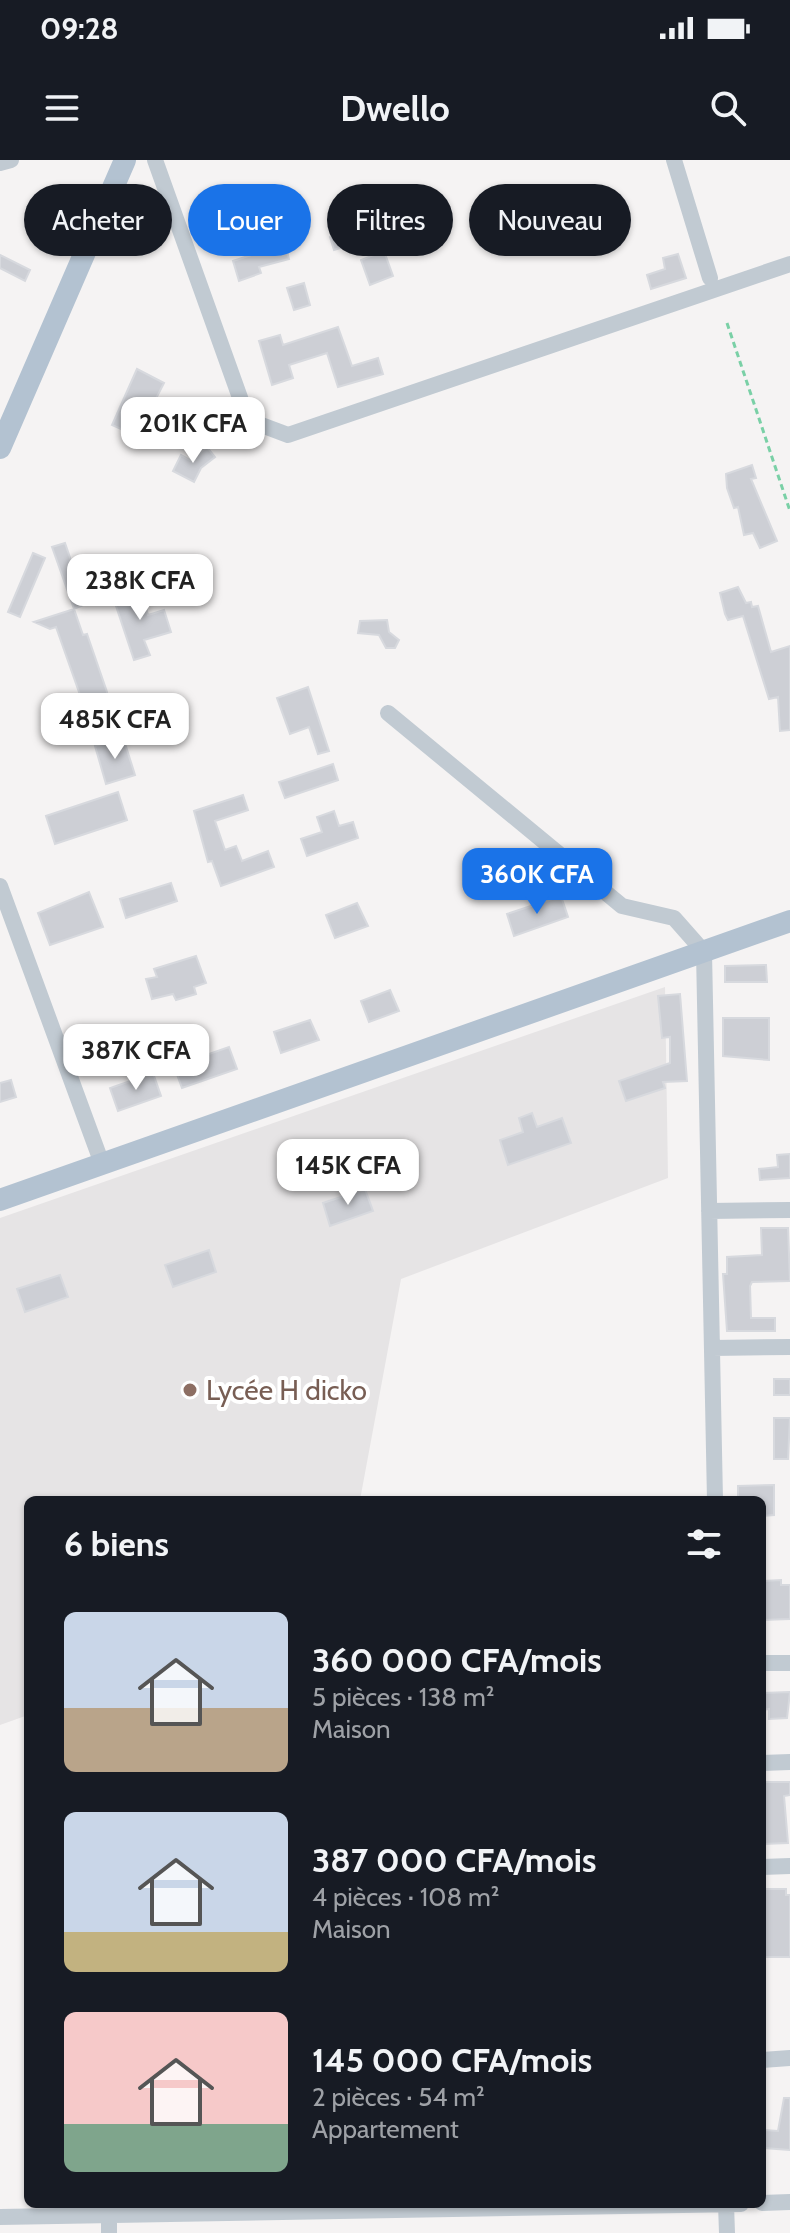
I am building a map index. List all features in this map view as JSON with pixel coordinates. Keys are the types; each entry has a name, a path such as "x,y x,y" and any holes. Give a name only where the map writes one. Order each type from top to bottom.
{"main road":[{"path":"0,448 125,160"},
{"path":"0,1200 101,1161 790,921"}],"street":[{"path":"0,163 11,160"},
{"path":"155,160 248,420 288,435 790,264"},
{"path":"674,160 710,278"},
{"path":"388,713 622,906 674,918 704,952 715,1496"},
{"path":"0,886 101,1161"},
{"path":"709,1211 790,1210"},
{"path":"712,1348 790,1347"},
{"path":"766,1663 790,1663"},
{"path":"766,1763 790,1762"},
{"path":"766,1867 790,1866"},
{"path":"766,2060 790,2058"},
{"path":"766,2202 788,2198"},
{"path":"0,2217 109,2224 603,2208"},
{"path":"726,2208 727,2233"}],"path":[{"path":"727,323 790,511"}],"shaded area":[{"name":"Lycée H dicko","path":"665,987 668,1178 401,1279 361,1496 24,1496 24,1716 0,1725 0,1218"}],"building":[{"path":"678,254 686,278 651,289 647,275 665,269 663,258"},
{"path":"0,255 30,270 25,281 0,268"},
{"path":"248,256 288,256 289,259 259,267 261,273 239,281 233,261"},
{"path":"386,256 393,276 370,285 361,260"},
{"path":"304,283 310,305 294,310 287,288"},
{"path":"338,327 352,366 378,358 383,374 338,387 327,353 289,365 293,378 272,385 259,341 280,335 283,345"},
{"path":"137,369 164,383 144,422 147,423 141,438 112,425"},
{"path":"207,447 215,457 201,468 194,482 173,471 181,455 190,460"},
{"path":"752,465 756,478 751,479 777,541 760,548 753,533 744,535 738,507 734,508 727,488 726,474"},
{"path":"65,543 86,604 74,609 52,547"},
{"path":"33,553 45,558 20,617 8,612"},
{"path":"738,587 746,603 751,602 752,607 758,606 771,652 790,646 790,730 780,731 778,697 769,699 743,616 728,620 725,614 720,593"},
{"path":"141,589 148,615 164,610 171,632 144,640 150,655 134,660 113,597"},
{"path":"74,609 83,635 87,634 107,692 107,709 96,711 93,719 77,724 73,712 80,705 80,695 56,627 50,629 34,622"},
{"path":"387,620 389,632 399,640 395,648 386,648 379,635 358,633 360,621"},
{"path":"308,687 329,751 318,754 309,727 290,734 277,698"},
{"path":"123,737 135,775 106,784 95,746"},
{"path":"333,764 338,780 285,798 279,782"},
{"path":"118,792 127,820 55,844 46,816"},
{"path":"243,795 248,810 215,821 225,850 236,846 242,861 268,851 274,867 221,886 212,861 208,862 194,811"},
{"path":"334,811 339,826 353,822 358,838 307,856 301,839 322,832 317,817"},
{"path":"171,883 177,901 126,918 120,899"},
{"path":"89,892 103,927 50,945 38,913"},
{"path":"561,896 568,917 514,936 507,914"},
{"path":"357,903 368,926 335,938 326,915"},
{"path":"196,956 206,983 194,987 196,994 176,1000 173,994 152,999 146,979 157,977 154,969"},
{"path":"766,965 767,982 725,982 725,966"},
{"path":"390,990 399,1011 369,1022 361,1001"},
{"path":"680,994 687,1081 663,1082 665,1088 626,1101 619,1081 670,1063 670,1037 662,1038 658,996"},
{"path":"723,1018 769,1018 769,1060 723,1056"},
{"path":"310,1020 319,1040 281,1053 274,1032"},
{"path":"92,1030 101,1055 85,1060 77,1035"},
{"path":"229,1047 237,1069 182,1088 174,1066"},
{"path":"153,1073 161,1096 118,1111 110,1088"},
{"path":"11,1080 16,1097 0,1102 0,1083"},
{"path":"532,1113 537,1127 562,1118 571,1143 508,1165 500,1140 523,1132 519,1118"},
{"path":"790,1154 790,1178 760,1180 759,1169 778,1167 777,1155"},
{"path":"365,1189 373,1211 330,1226 323,1203"},
{"path":"761,1228 788,1228 790,1281 752,1282 750,1286 751,1318 775,1318 775,1331 727,1331 723,1274 727,1274 727,1257 762,1255"},
{"path":"209,1250 216,1272 173,1287 165,1265"},
{"path":"60,1275 68,1297 25,1312 17,1289"},
{"path":"774,1379 790,1379 790,1395 774,1395"},
{"path":"774,1418 790,1418 788,1459 774,1459"},
{"path":"774,1485 774,1515 766,1516 766,1496 738,1496 738,1486"},
{"path":"781,1580 781,1585 790,1585 790,1619 766,1620 766,1581"},
{"path":"790,1692 787,1718 769,1719 766,1693"},
{"path":"766,1782 790,1782 790,1795 784,1796 788,1843 766,1844"},
{"path":"766,1889 786,1889 786,1895 790,1895 790,1957 766,1957"},
{"path":"784,2098 790,2098 790,2150 766,2148 766,2130 778,2131"}],"place":[{"name":"Lycée H dicko","path":"190,1390"}]}
